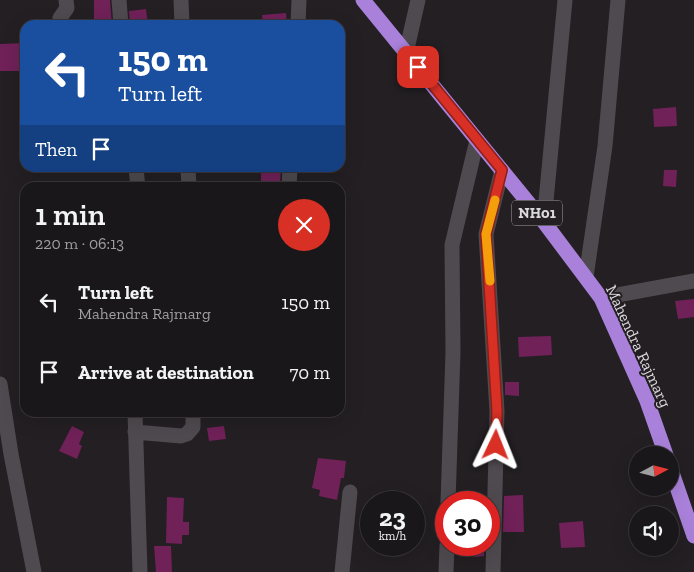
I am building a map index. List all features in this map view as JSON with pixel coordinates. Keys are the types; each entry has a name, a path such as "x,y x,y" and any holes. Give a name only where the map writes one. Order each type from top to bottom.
{"highway":[{"name":"Mahendra Rajmarg","path":"363,0 544,222 601,298 647,401 663,446"},
{"path":"679,493 694,536"}],"street":[{"path":"60,18 67,8 66,0"},
{"path":"118,0 120,20"},
{"path":"181,0 182,20"},
{"path":"298,20 299,0"},
{"path":"406,52 418,0"},
{"path":"544,222 565,0"},
{"path":"586,277 605,146 618,0"},
{"path":"448,491 453,352 452,245 477,140"},
{"path":"494,572 497,411 486,234 502,170"},
{"path":"601,298 694,281"},
{"path":"0,384 11,454 34,572"},
{"path":"135,417 140,572"},
{"path":"135,432 181,436 188,434 193,428 193,417"},
{"path":"342,572 350,492"},
{"path":"446,572 447,556"}],"building":[{"path":"94,0 110,0 112,20 94,20"},
{"path":"146,9 147,20 130,20 129,11"},
{"path":"286,13 287,20 262,20 262,15"},
{"path":"20,43 20,71 0,71 0,44"},
{"path":"676,107 677,126 654,127 653,109"},
{"path":"664,170 677,170 676,187 663,186"},
{"path":"261,172 281,172 280,182 261,181"},
{"path":"694,299 694,317 678,319 675,301"},
{"path":"551,336 552,355 519,357 518,337"},
{"path":"505,382 519,382 519,396 505,395"},
{"path":"72,426 84,432 79,444 82,446 77,459 59,451"},
{"path":"224,426 226,439 209,441 207,428"},
{"path":"318,458 346,461 344,478 341,478 337,500 319,496 320,490 312,488"},
{"path":"523,495 524,532 503,532 504,496"},
{"path":"167,497 184,498 183,522 189,522 189,535 182,535 182,544 166,543"},
{"path":"583,521 585,547 561,548 559,523"},
{"path":"154,546 171,546 172,572 156,572"}],"slow traffic":[{"path":"490,281 486,234 495,200"}],"route":[{"path":"418,67 502,170 486,234 497,411 496,445"}]}
